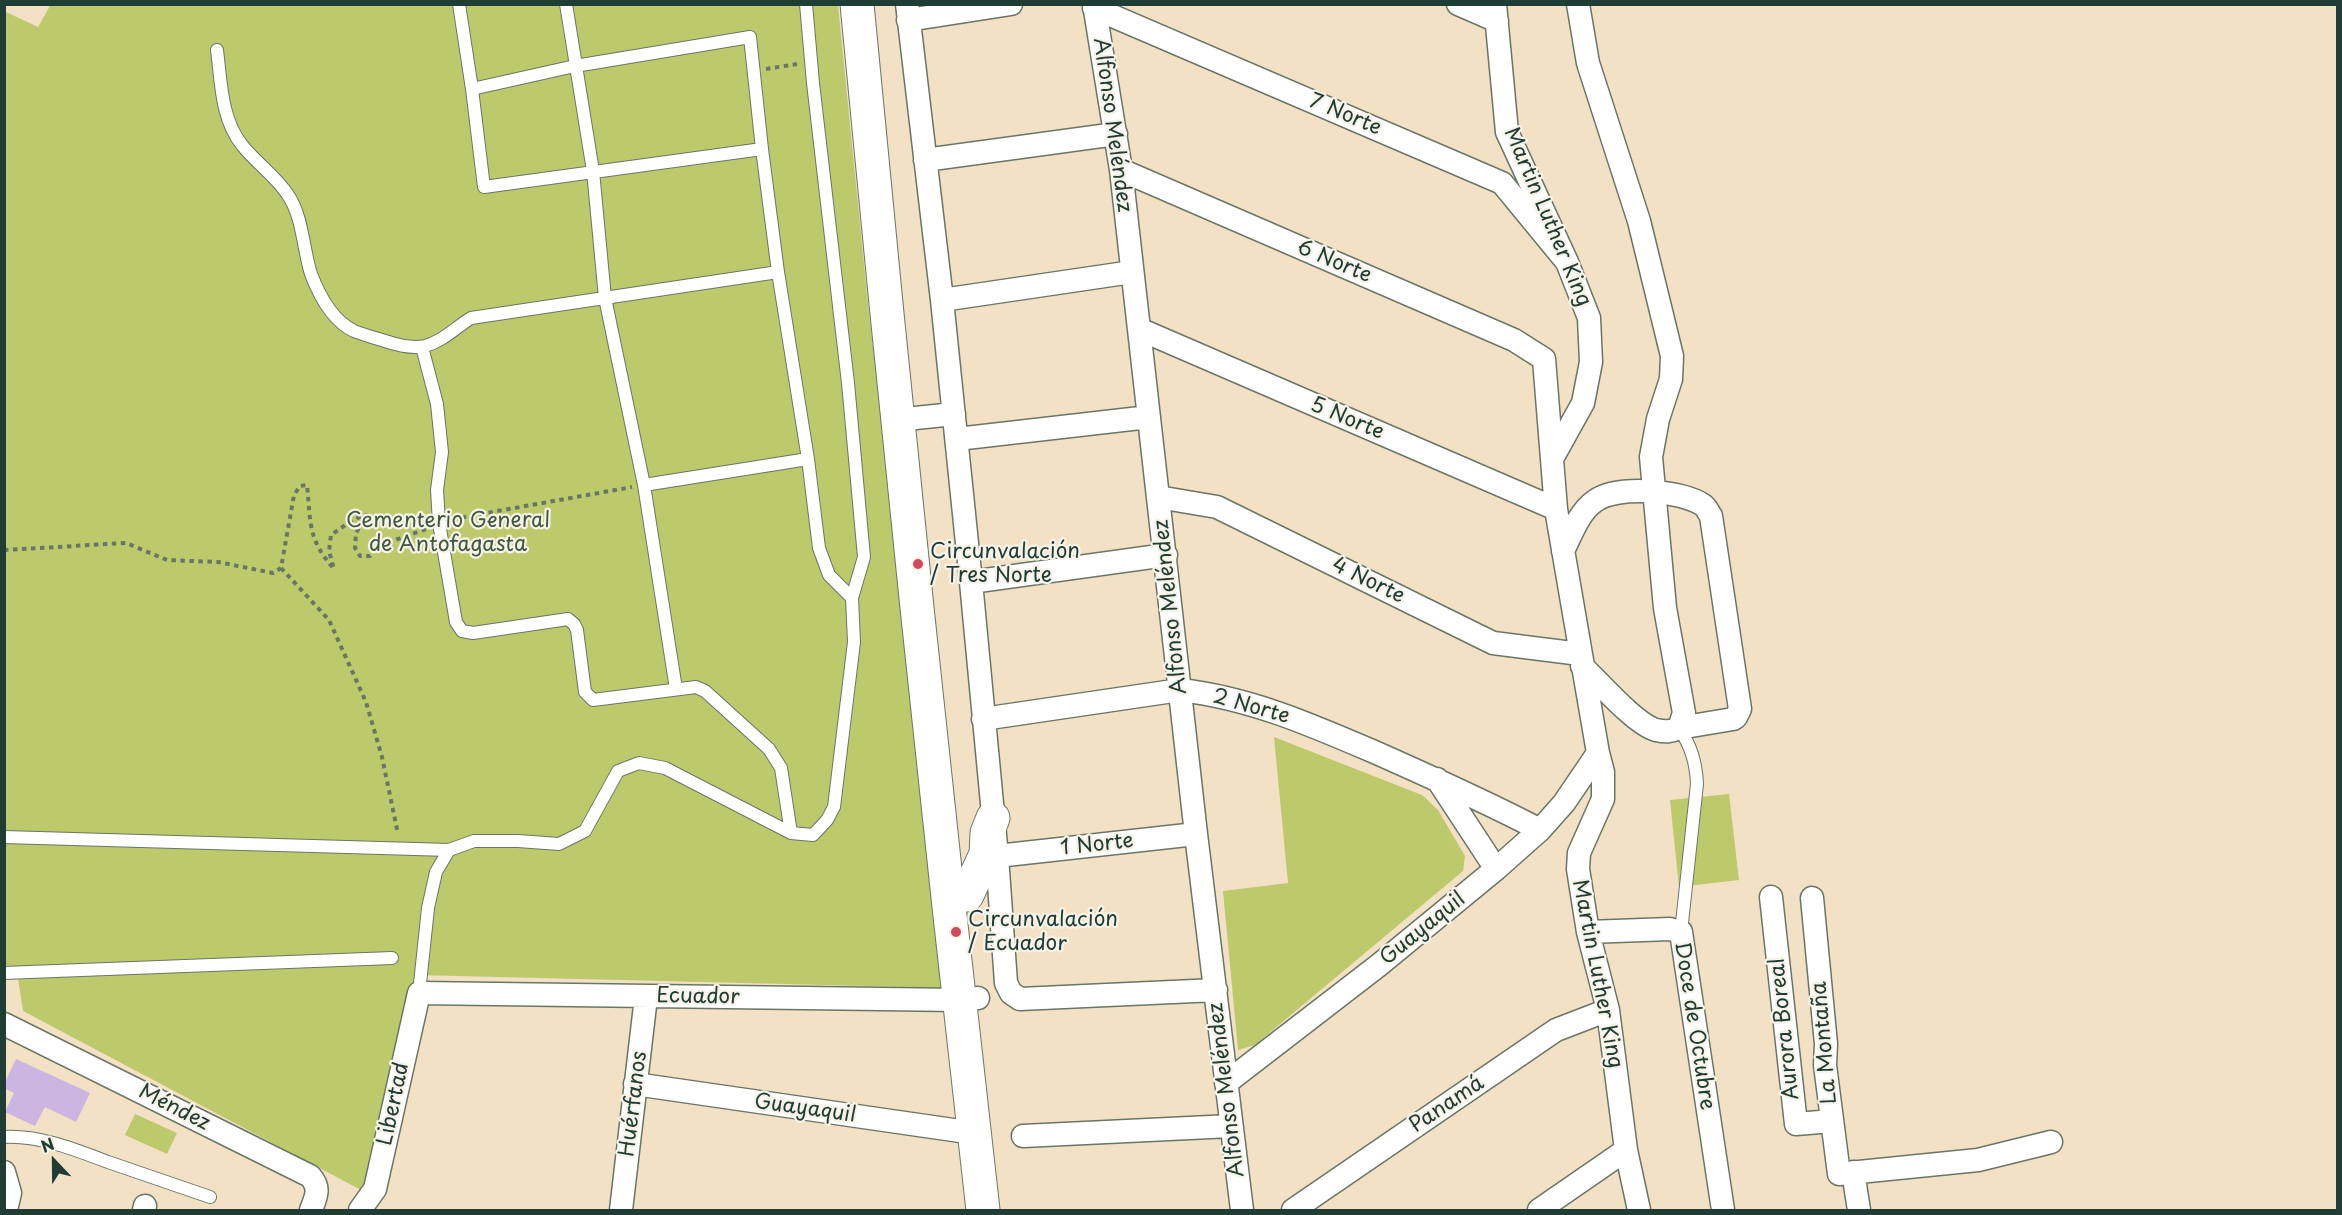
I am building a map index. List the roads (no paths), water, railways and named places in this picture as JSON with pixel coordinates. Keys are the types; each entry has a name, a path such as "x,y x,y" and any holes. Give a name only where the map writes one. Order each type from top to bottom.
{"main road":[{"path":"857,4 967,895 968,999 974,1133 983,1210"},
{"path":"875,4 907,419 968,999 1000,1210"},
{"path":"967,895 986,854 987,833 993,818"}],"street":[{"path":"1011,4 908,12 957,440 997,856 1006,983 1011,993 1020,999 1216,990"},
{"path":"1458,4 1496,13"},
{"path":"1578,4 1588,63 1639,221 1672,356 1671,379 1658,419 1651,458 1665,608 1684,713 1679,728"},
{"name":"Alfonso Meléndez","path":"1094,6 1121,170 1196,834 1242,1210"},
{"name":"7 Norte","path":"1094,6 1502,183 1567,262"},
{"name":"Martin Luther King","path":"1496,13 1508,132 1567,262 1589,318 1591,362 1583,403 1553,457"},
{"path":"925,160 1116,134"},
{"name":"6 Norte","path":"1121,170 1514,340 1544,359"},
{"path":"942,300 1132,272"},
{"name":"5 Norte","path":"1139,329 1556,510"},
{"name":"Martin Luther King","path":"1544,359 1556,510 1581,660 1603,772 1603,799 1579,853 1578,869 1588,932 1608,1010 1626,1150 1639,1210"},
{"path":"907,419 954,414"},
{"path":"957,440 1149,417"},
{"path":"1563,551 1582,514 1596,500 1611,493 1633,491 1683,496 1706,507 1711,516 1739,713 1733,719 1679,728 1670,732 1655,730 1641,723 1581,660"},
{"name":"4 Norte","path":"1158,497 1217,507 1493,643 1581,660"},
{"path":"971,582 1166,555"},
{"name":"2 Norte","path":"983,718 1180,690 1210,694 1255,705 1325,730 1437,779 1540,830"},
{"name":"Guayaquil","path":"1226,1083 1379,965 1540,830 1564,803 1598,753"},
{"path":"1437,779 1496,869"},
{"name":"1 Norte","path":"997,856 1196,834"},
{"name":"Aurora Boreal","path":"1771,897 1796,1124 1832,1120"},
{"name":"La Montaña","path":"1812,898 1826,1044 1825,1065 1839,1174 1853,1172"},
{"name":"Doce de Octubre","path":"1588,932 1670,929 1681,932 1723,1210"},
{"name":"Ecuador","path":"419,993 968,999"},
{"name":"Libertad","path":"360,1210 375,1189 419,993"},
{"name":"Huérfanos","path":"621,1210 646,997"},
{"name":"Panamá","path":"1293,1210 1556,1030 1608,1010"},
{"name":"Méndez","path":"4,1024 310,1176 315,1181 318,1191 311,1210"},
{"name":"Guayaquil","path":"635,1084 974,1133"},
{"path":"1023,1136 1231,1126"},
{"path":"1859,1210 1853,1172 1978,1160 2051,1142"},
{"path":"1539,1210 1626,1150"},
{"path":"4,1172 10,1193 6,1210"}],"lane":[{"path":"459,4 484,187 762,149"},
{"path":"566,4 593,171 605,298 644,485 676,689"},
{"path":"4,837 449,850 474,841 559,844 585,831 618,771 639,763 665,768 791,832 813,835 827,820 834,807 854,642 852,598 864,557 848,383 806,4"},
{"path":"472,89 575,66 750,38 778,272 808,459 819,548 829,574 852,598"},
{"path":"217,50 223,101 232,129 241,145 289,196 311,273 320,295 331,311 352,330 400,346 422,347 443,340 455,328 471,318 778,272"},
{"path":"422,347 436,404 442,452 437,490 439,523 456,622 462,631 473,633 568,619 577,630 585,692 593,700 696,687 705,691 769,749 781,768 791,832"},
{"path":"644,485 808,459"},
{"path":"1679,728 1690,745 1696,768 1697,784 1681,932"},
{"path":"419,993 428,908 436,872 449,850"},
{"path":"4,973 392,958"},
{"path":"4,1137 45,1142 76,1150 210,1197"}],"place":[{"name":"Circunvalación / Tres Norte","path":"918,564"},
{"name":"Circunvalación / Ecuador","path":"956,932"}],"park label":[{"name":"Cementerio General de Antofagasta","path":"448,533"}]}
